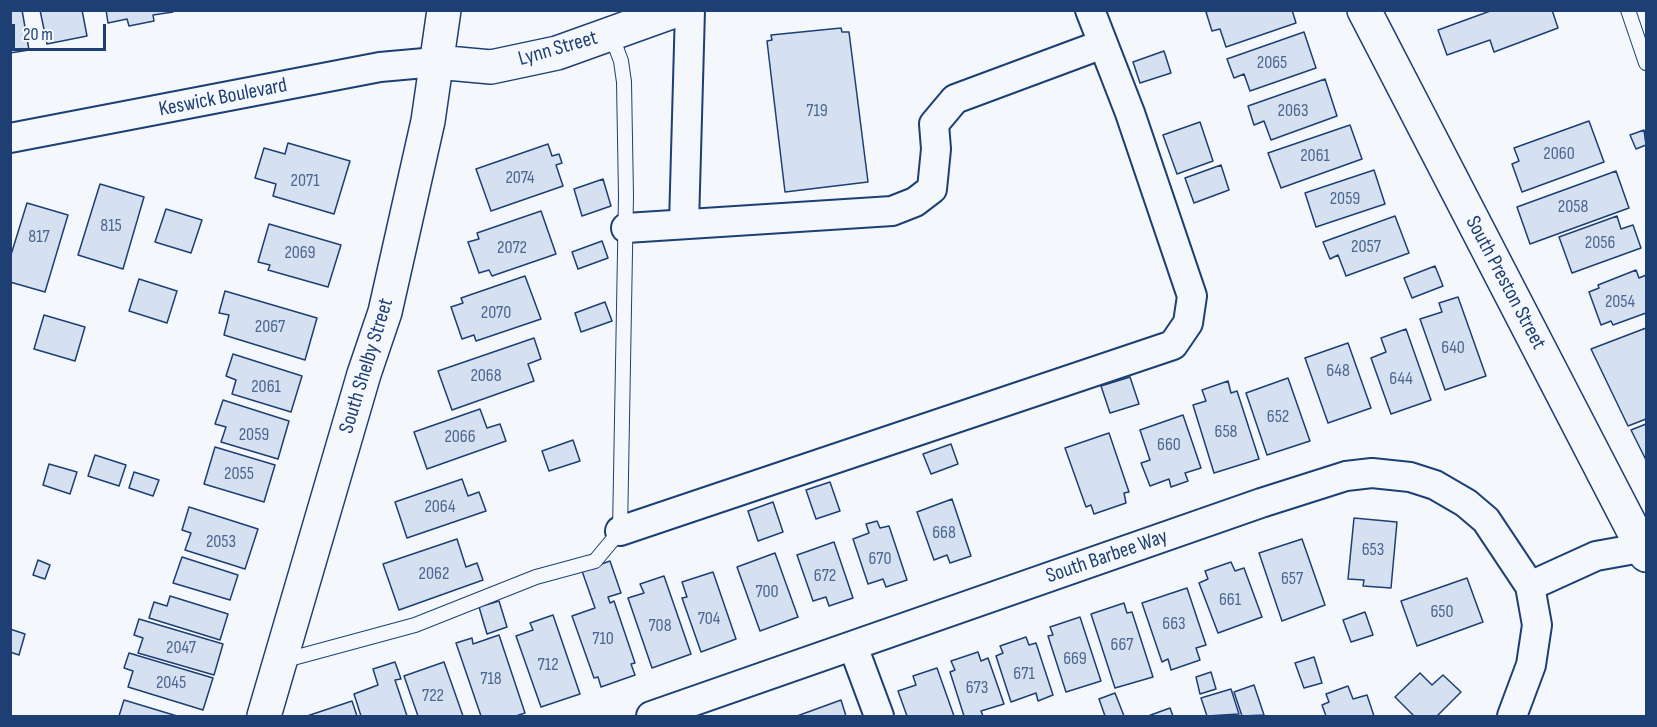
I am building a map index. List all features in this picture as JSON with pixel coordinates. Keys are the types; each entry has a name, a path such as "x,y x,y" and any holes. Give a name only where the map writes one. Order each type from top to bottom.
{"main road":[{"name":"South Shelby Street","path":"264,717 364,374 385,312 428,121 444,10"},
{"name":"Lynn Street","path":"436,62 491,67 557,53 677,10"},
{"name":"South Preston Street","path":"1364,10 1645,550"}],"street":[{"path":"684,224 690,10"},
{"path":"620,531 1173,345 1188,323 1192,296 1090,10"},
{"path":"626,228 892,211 915,202 932,189 936,149 934,123 956,99 1103,44"},
{"name":"Keswick Boulevard","path":"10,138 380,67 436,62"},
{"name":"South Barbee Way","path":"651,717 1261,503 1346,476 1372,473 1410,477 1436,485 1466,503 1486,520 1530,586"},
{"path":"1512,717 1531,665 1537,625 1530,586 1596,556 1645,550"},
{"path":"853,646 879,717"}],"lane":[{"path":"1628,10 1647,63"},
{"path":"280,662 415,625 536,577 595,561 620,531 626,228 624,82 621,61 611,33"}],"building":[{"path":"10,10 22,10 29,50 10,53"},
{"path":"40,10 82,10 87,36 47,44"},
{"path":"106,10 173,10 173,12 153,15 154,21 129,26 127,19 108,23"},
{"path":"1211,10 1292,10 1296,23 1226,47 1220,29 1212,31 1206,12"},
{"path":"1493,10 1552,10 1558,28 1494,52 1490,40 1447,55 1438,30"},
{"path":"841,28 842,32 849,32 868,182 785,192 767,41 772,40 771,35"},
{"path":"1304,32 1316,68 1250,91 1244,74 1234,78 1227,59"},
{"path":"1164,51 1171,73 1140,83 1133,62"},
{"path":"1325,79 1337,116 1271,140 1264,121 1254,125 1248,106"},
{"path":"1589,121 1604,162 1522,192 1512,164 1519,161 1514,148"},
{"path":"1200,122 1213,161 1177,174 1163,135"},
{"path":"1350,125 1362,159 1281,188 1268,153"},
{"path":"1644,130 1646,145 1636,149 1630,135"},
{"path":"288,143 350,161 334,214 273,196 276,184 255,178 264,148 285,154"},
{"path":"548,144 552,156 559,154 562,163 556,165 563,186 491,211 476,169"},
{"path":"1221,165 1229,190 1194,203 1185,178"},
{"path":"1374,170 1385,204 1316,227 1305,193"},
{"path":"1616,171 1629,208 1530,244 1517,207"},
{"path":"603,179 611,206 582,216 574,189"},
{"path":"100,184 144,197 123,269 78,255"},
{"path":"27,203 68,215 45,292 10,282 10,258"},
{"path":"166,209 202,220 191,253 155,242"},
{"path":"541,211 556,254 492,276 489,270 479,273 468,242 479,239 477,233"},
{"path":"1395,216 1409,253 1346,276 1338,255 1330,259 1323,242"},
{"path":"1617,216 1621,229 1633,225 1641,248 1572,273 1559,237"},
{"path":"269,224 341,245 328,287 268,270 270,265 258,262"},
{"path":"602,241 608,258 578,269 572,252"},
{"path":"1435,266 1443,286 1412,298 1404,278"},
{"path":"1636,270 1639,278 1646,275 1646,313 1613,325 1611,321 1601,325 1589,292 1599,288 1598,285"},
{"path":"525,276 541,319 476,341 474,335 462,339 451,307 463,303 461,298"},
{"path":"139,279 177,291 167,323 129,311"},
{"path":"225,291 317,318 305,360 224,335 229,315 219,313"},
{"path":"1458,297 1486,376 1445,390 1420,319 1442,312 1439,303"},
{"path":"605,302 612,321 581,332 575,313"},
{"path":"44,315 85,327 75,361 34,349"},
{"path":"1646,328 1646,419 1628,426 1591,349"},
{"path":"1406,329 1431,400 1391,414 1371,358 1386,352 1381,338"},
{"path":"534,338 541,359 528,364 534,381 452,410 438,371"},
{"path":"1348,343 1371,408 1328,423 1305,358"},
{"path":"233,354 302,376 291,412 232,394 236,380 226,376"},
{"path":"1130,377 1139,404 1110,413 1101,386"},
{"path":"1288,378 1310,441 1267,455 1246,393"},
{"path":"1228,381 1231,393 1237,391 1259,459 1214,473 1193,405 1206,401 1202,390"},
{"path":"223,400 289,421 278,459 221,442 226,427 215,424"},
{"path":"480,409 487,428 500,424 506,441 427,469 414,432"},
{"path":"1183,415 1201,468 1185,473 1188,481 1171,487 1169,479 1150,486 1141,463 1150,460 1140,430"},
{"path":"1646,424 1646,460 1631,430"},
{"path":"1109,433 1129,492 1124,493 1126,503 1094,514 1091,505 1086,507 1065,448"},
{"path":"573,440 580,461 549,471 542,451"},
{"path":"951,444 958,464 931,474 923,454"},
{"path":"215,447 275,465 264,502 204,484"},
{"path":"95,455 126,465 119,486 88,476"},
{"path":"49,464 77,472 70,494 43,485"},
{"path":"134,472 159,480 153,496 129,488"},
{"path":"462,479 468,496 479,492 486,511 407,538 395,502"},
{"path":"830,482 840,511 816,519 806,490"},
{"path":"952,499 971,556 950,563 947,555 934,560 917,512"},
{"path":"773,502 783,532 758,541 748,511"},
{"path":"189,507 258,529 245,569 185,550 191,533 182,530"},
{"path":"1354,518 1397,522 1391,588 1363,586 1364,580 1348,579"},
{"path":"877,521 880,528 889,526 907,580 886,587 883,579 868,584 853,539 869,533 866,524"},
{"path":"457,539 466,567 477,563 483,580 399,610 383,564"},
{"path":"1302,539 1325,605 1282,621 1259,553"},
{"path":"834,542 853,598 829,606 826,597 813,601 797,555"},
{"path":"775,553 798,617 760,631 737,567"},
{"path":"182,557 238,575 230,600 173,583"},
{"path":"38,560 50,565 45,579 33,575"},
{"path":"610,561 621,593 608,597 610,603 614,601 635,663 631,664 635,675 601,687 598,677 594,678 572,616 595,608 582,571"},
{"path":"1231,562 1235,571 1244,568 1262,617 1218,633 1199,583 1208,579 1205,571"},
{"path":"713,572 736,639 701,652 682,598 687,597 682,582"},
{"path":"664,576 691,654 652,668 628,598 644,593 640,584"},
{"path":"1467,578 1483,622 1417,646 1401,601"},
{"path":"1187,588 1206,645 1196,648 1200,660 1171,670 1168,659 1162,662 1142,603"},
{"path":"170,596 228,614 220,640 149,618 154,602 167,606"},
{"path":"499,601 507,627 487,634 479,607"},
{"path":"1124,603 1127,613 1132,612 1153,677 1115,688 1091,614"},
{"path":"1365,612 1373,635 1351,642 1343,620"},
{"path":"553,615 580,694 541,707 516,636 533,630 530,623"},
{"path":"1080,617 1101,681 1066,692 1048,636 1053,635 1050,627"},
{"path":"139,619 223,644 214,675 138,653 143,638 134,635"},
{"path":"10,629 25,634 19,655 10,652"},
{"path":"499,635 525,713 516,716 481,716 456,643 472,638 473,644"},
{"path":"1026,637 1029,645 1036,643 1053,695 1038,701 1036,693 1011,702 996,656 1003,653 1000,646"},
{"path":"978,652 981,661 988,658 1004,704 981,711 983,716 964,716 950,672 955,670 951,661"},
{"path":"129,653 213,678 203,710 128,687 133,671 124,668"},
{"path":"1314,657 1322,683 1304,688 1295,663"},
{"path":"395,662 401,679 395,680 407,716 361,716 354,694 378,685 373,669"},
{"path":"444,662 463,716 418,716 404,676"},
{"path":"937,668 954,716 907,716 898,691 916,685 913,676"},
{"path":"1211,672 1216,689 1200,694 1196,677"},
{"path":"1420,673 1432,685 1443,675 1461,692 1437,716 1414,716 1395,697"},
{"path":"1254,685 1264,715 1242,716 1234,692"},
{"path":"1348,686 1353,699 1367,695 1374,716 1326,716 1322,705 1329,702 1326,694"},
{"path":"1231,689 1239,714 1207,716 1201,698"},
{"path":"1115,693 1124,716 1105,716 1099,699"},
{"path":"124,700 177,716 119,716"},
{"path":"841,700 846,716 797,716"},
{"path":"352,701 357,716 307,716"},
{"path":"1170,708 1173,716 1148,716"}]}
